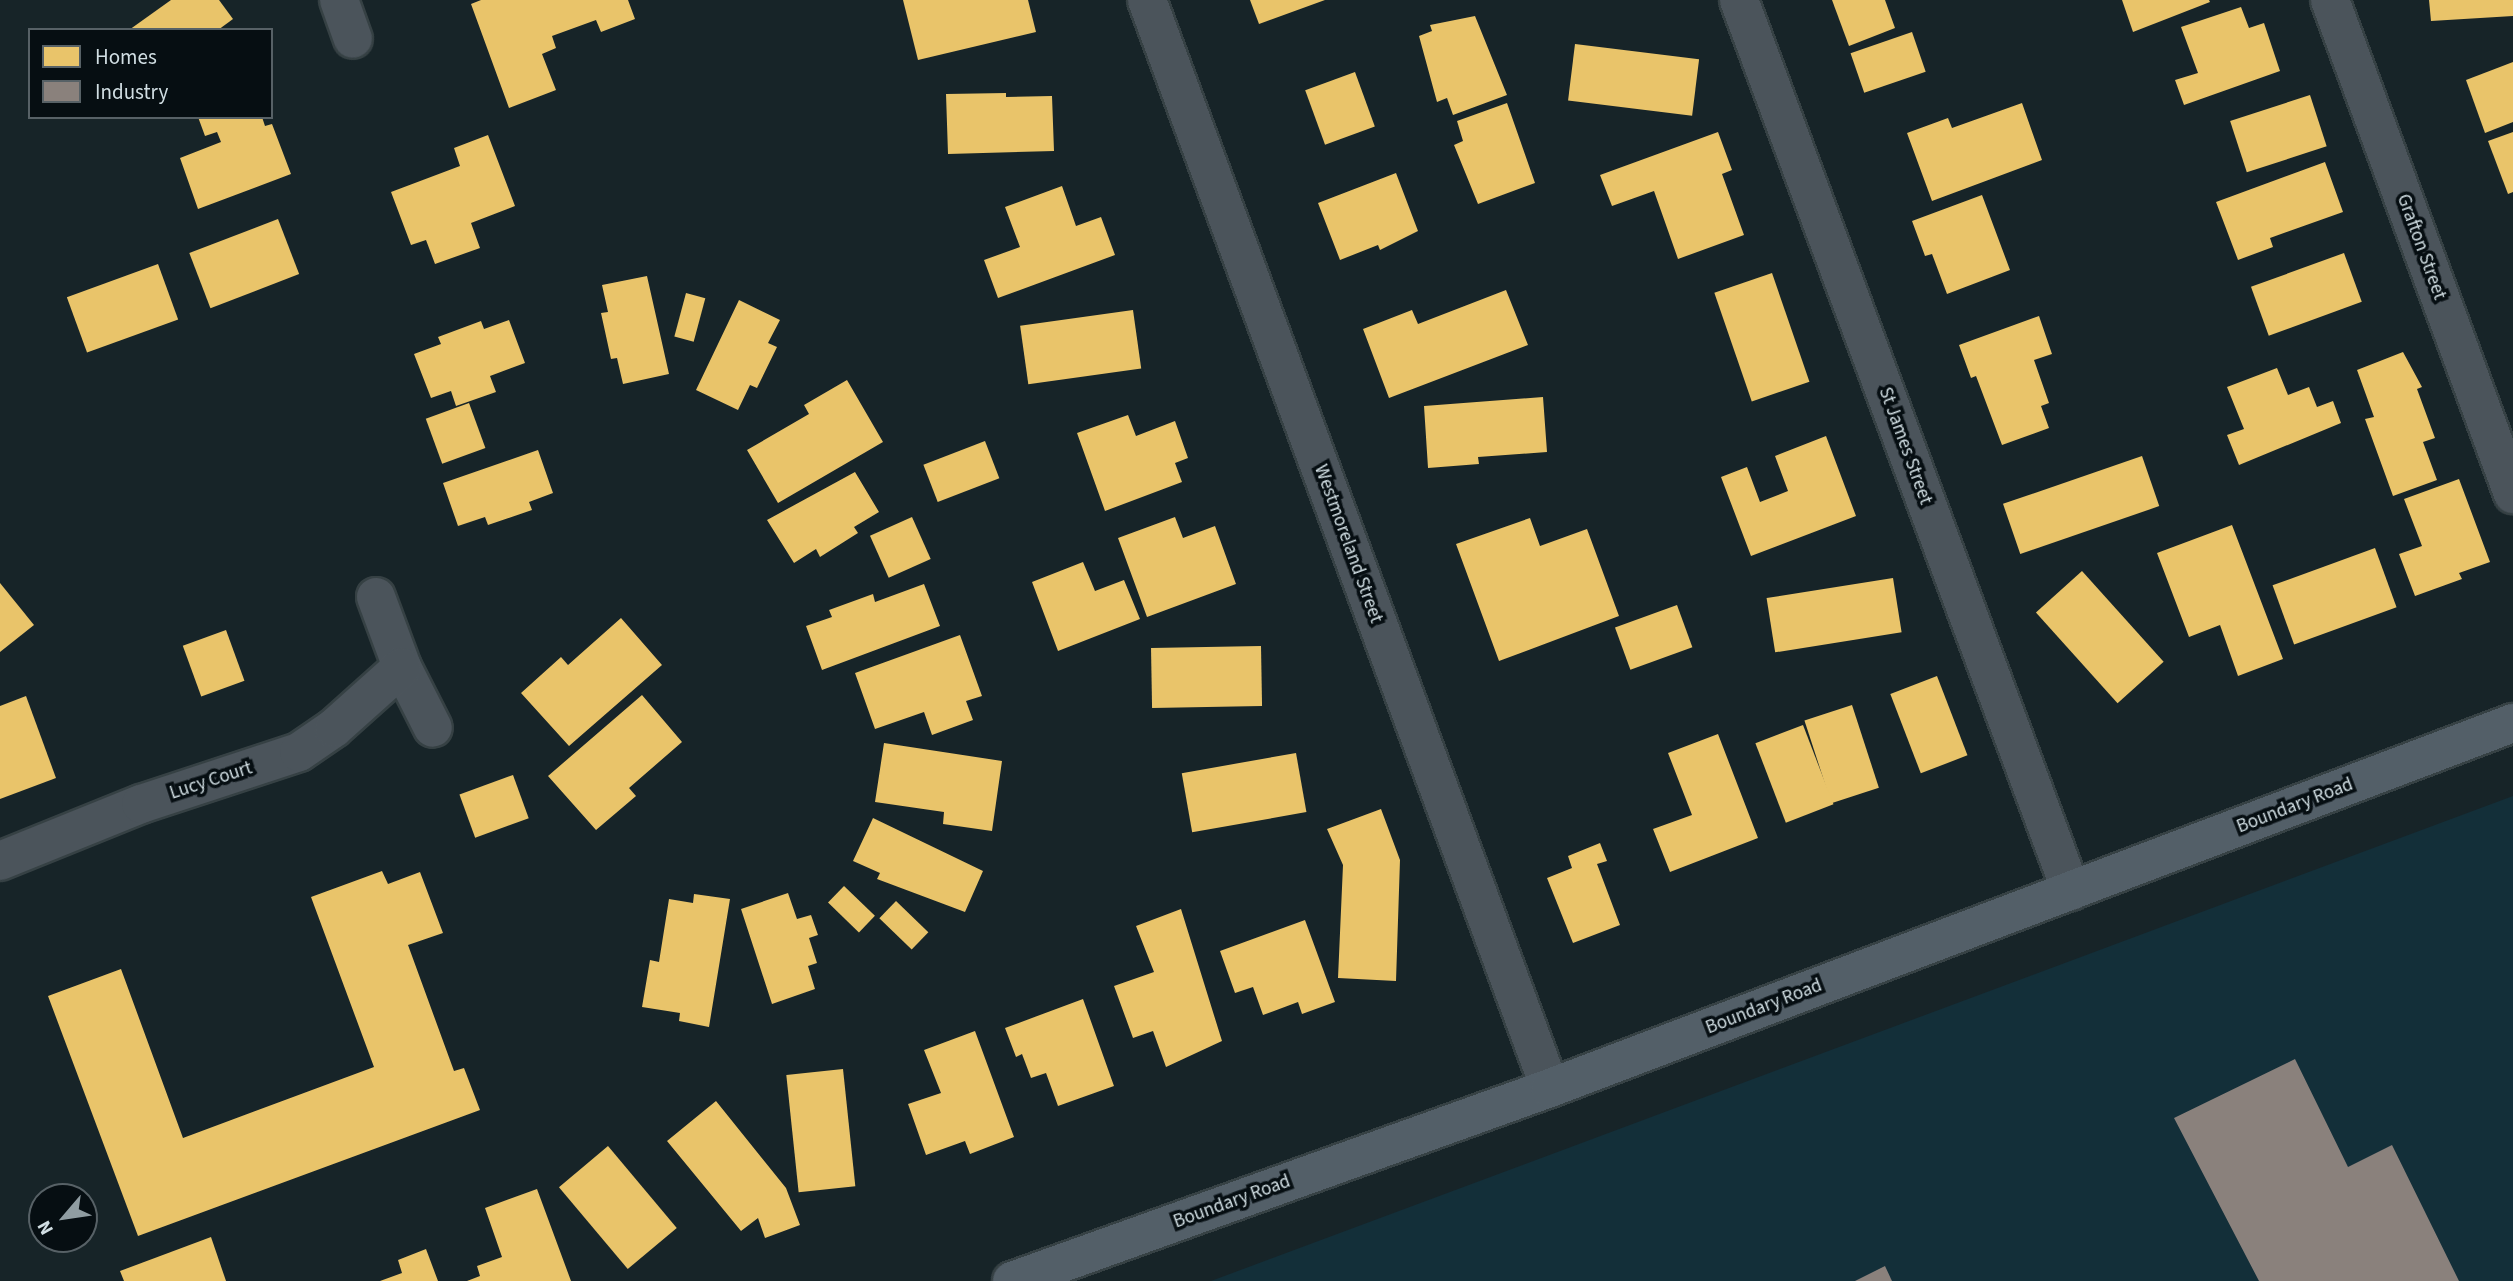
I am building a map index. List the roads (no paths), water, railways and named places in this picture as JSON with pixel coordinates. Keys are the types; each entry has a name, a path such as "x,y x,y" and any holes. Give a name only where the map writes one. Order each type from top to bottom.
{"street":[{"path":"338,0 353,39"},
{"name":"Westmoreland Street","path":"1147,0 1550,1087"},
{"name":"St James Street","path":"1740,0 2071,891"},
{"name":"Grafton Street","path":"2330,0 2513,494"},
{"path":"376,597 402,667 433,728"},
{"name":"Lucy Court","path":"0,861 141,804 299,752 334,728 402,667"},
{"name":"Boundary Road","path":"1012,1281 1550,1087 2513,723"}]}
